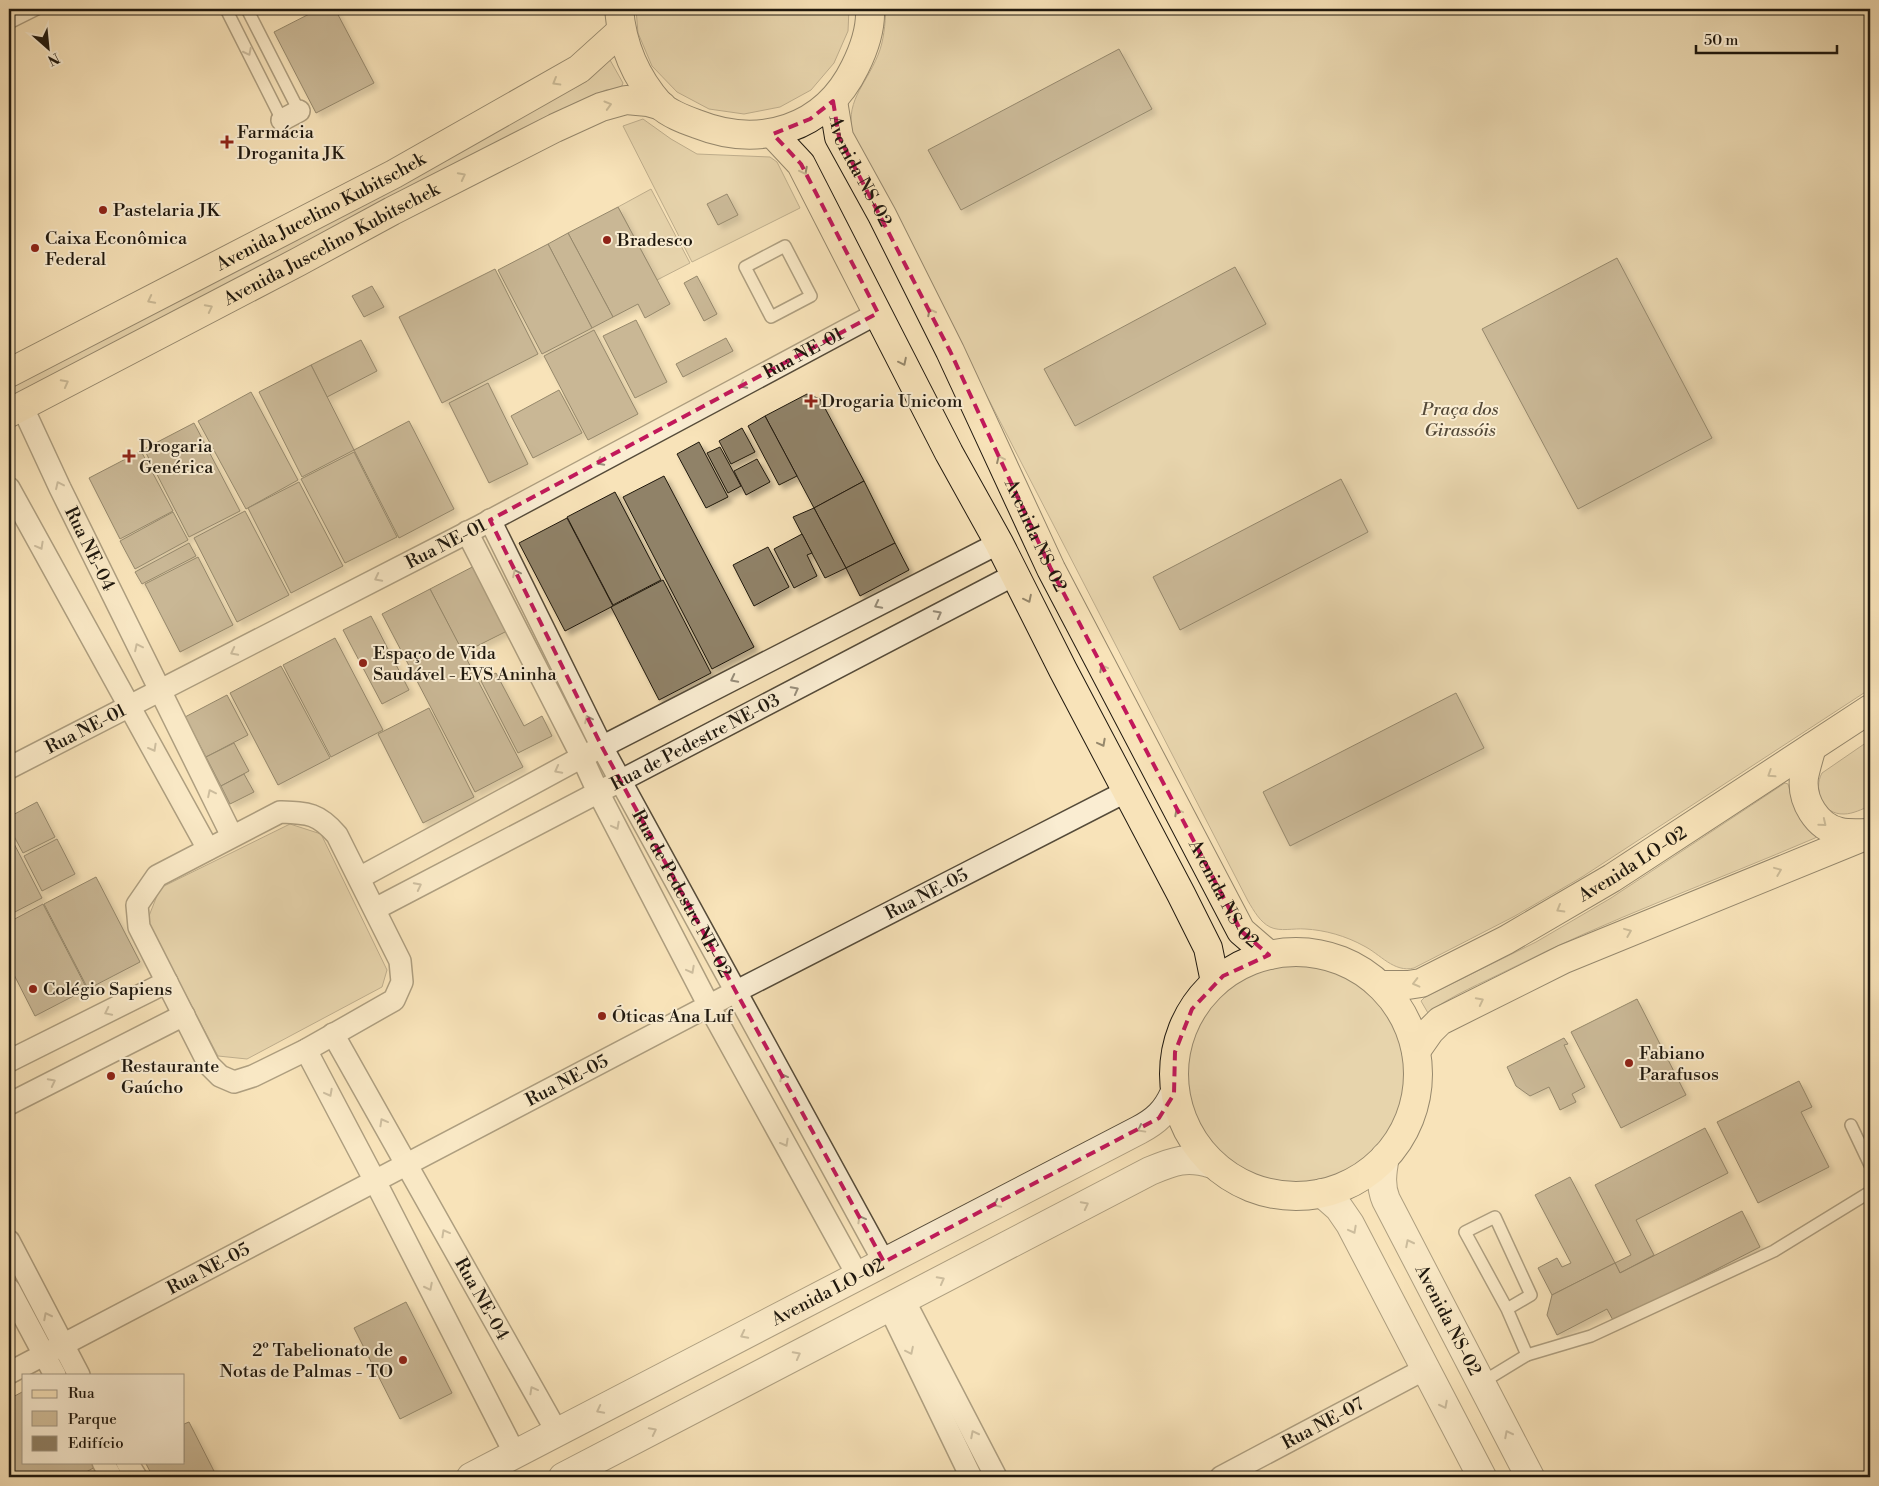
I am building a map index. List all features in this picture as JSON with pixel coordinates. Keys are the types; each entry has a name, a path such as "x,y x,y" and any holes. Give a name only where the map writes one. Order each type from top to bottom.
{"main road":[{"path":"620,20 635,71 662,106 687,120 713,131 744,135 773,134 810,119 833,100 848,84 868,34 870,9"},
{"name":"Avenida Jucelino Kubitschek","path":"9,372 394,174 579,69 620,20"},
{"name":"Avenida Juscelino Kubitschek","path":"15,409 392,211 555,128 601,107 626,100 648,102 662,106"},
{"name":"Avenida NS-02","path":"833,100 839,137 882,214 950,351 1051,569 1241,931 1269,955"},
{"name":"Avenida NS-02","path":"773,134 800,164 949,452 1000,543 1063,670 1208,948 1215,982"},
{"name":"Avenida LO-02","path":"1380,985 1421,983 1506,940 1612,878 1870,709"},
{"path":"1812,746 1804,777 1804,786 1808,803 1816,816 1831,829 1841,832 1870,833"},
{"path":"1416,1051 1430,1031 1440,1021 1545,968 1613,938 1870,833"},
{"name":"Avenida NS-02","path":"1299,952 1327,956 1356,967 1391,996 1404,1015 1416,1051 1418,1082 1414,1107 1403,1133 1385,1157 1372,1170 1340,1188 1322,1193 1293,1196 1263,1192 1234,1180 1202,1154 1189,1135 1179,1113 1174,1094 1174,1062 1180,1033 1192,1009 1215,982 1236,967 1269,955 1299,952"}],"street":[{"name":"Rua NE-01","path":"9,768 490,520 878,313"},
{"name":"Rua NE-04","path":"15,409 160,690 232,836"},
{"path":"9,488 208,849"},
{"name":"Rua de Pedestre NE-02","path":"490,520 602,747 884,1262"},
{"name":"Rua de Pedestre NE-02","path":"467,532 598,792 710,1006 858,1276"},
{"name":"Rua de Pedestre NE-03","path":"359,878 582,757 1000,543"},
{"name":"Rua de Pedestre NE-03","path":"375,909 1016,574"},
{"name":"Rua NE-05","path":"9,1373 735,992 1127,791"},
{"path":"280,812 308,813 325,821 337,835 400,961 402,982 394,1000 306,1050 253,1076 234,1082 220,1076 209,1065 139,927 137,905 157,876 232,836 280,812"},
{"path":"9,1061 167,982"},
{"path":"9,1104 184,1016"},
{"name":"Rua NE-04","path":"333,1034 557,1432"},
{"path":"306,1050 514,1454"},
{"name":"Avenida LO-02","path":"471,1477 1146,1126 1162,1115 1174,1094"},
{"name":"Avenida NS-02","path":"1385,1157 1382,1175 1384,1194 1530,1477"},
{"path":"575,1474 1160,1167 1188,1159 1212,1164"},
{"path":"1322,1193 1344,1213 1482,1477"},
{"path":"9,1241 62,1346 78,1374"},
{"path":"9,1289 54,1374"},
{"path":"896,1304 971,1477"},
{"path":"896,1304 996,1477"},
{"name":"Rua NE-07","path":"1221,1477 1426,1369"},
{"path":"104,1464 111,1477"},
{"path":"128,1464 136,1477"}],"lane":[{"path":"9,23 37,9"},
{"path":"226,9 290,116 246,9"},
{"path":"785,246 811,296 771,316 745,267 785,246"},
{"path":"1851,1125 1870,1166"},
{"path":"1481,1383 1527,1355 1591,1336 1774,1251 1870,1192"},
{"path":"1507,1310 1531,1295 1495,1217 1465,1232 1507,1310 1527,1355"}],"highlighted area":[{"path":"833,101 839,137 950,351 1051,569 1241,931 1269,955 1223,976 1192,1009 1175,1052 1174,1094 1159,1118 884,1262 602,747 490,520 878,313 801,164 773,134 810,119"}],"green space":[{"path":"636,9 849,9 848,31 834,63 811,90 780,107 744,114 709,109 677,92 652,66 638,33"},
{"name":"Praça dos Girassóis","path":"886,9 1870,9 1870,689 1582,877 1515,916 1414,968 1400,968 1370,949 1335,934 1313,930 1278,929 1266,925 1248,901 854,139 851,126 853,105 880,50"},
{"path":"610,60 623,83 621,88 606,90 586,98 9,398 9,382 580,85 590,79"},
{"path":"643,119 671,139 697,154 770,157 777,162 800,208 692,262 623,126"},
{"path":"651,189 690,263 657,280 618,207"},
{"path":"1870,740 1870,806 1847,814 1836,813 1830,810 1821,800 1819,793 1819,779 1822,773"},
{"path":"1785,783 1788,784 1799,813 1818,836 1815,838 1661,901 1546,951 1467,990 1428,1013 1421,1001 1425,997 1536,942 1611,898"},
{"path":"290,824 321,834 387,970 382,987 247,1059 218,1056 147,921 160,888"},
{"path":"1296,963 1317,965 1338,971 1374,995 1398,1031 1404,1052 1406,1073 1404,1094 1398,1115 1374,1151 1338,1175 1317,1181 1296,1183 1275,1181 1254,1175 1218,1151 1194,1115 1188,1094 1186,1073 1188,1052 1194,1031 1218,995 1254,971 1275,965"}],"building":[{"path":"319,9 335,9 374,83 316,113 274,32"},
{"path":"1119,49 1152,109 961,210 928,150"},
{"path":"727,194 738,215 718,225 707,204"},
{"path":"618,207 670,304 645,318 638,304 613,317 568,233"},
{"path":"568,233 613,317 592,328 548,244"},
{"path":"548,244 592,328 542,354 498,270"},
{"path":"1617,258 1712,438 1578,509 1482,329"},
{"path":"1235,267 1266,324 1075,426 1044,369"},
{"path":"495,269 538,354 442,403 399,317"},
{"path":"697,276 717,314 704,321 684,283"},
{"path":"372,286 384,307 364,317 352,296"},
{"path":"636,320 667,382 635,398 603,336"},
{"path":"594,330 638,414 588,440 544,356"},
{"path":"726,338 733,351 683,377 676,364"},
{"path":"361,340 377,371 327,397 311,365"},
{"path":"311,365 354,450 302,477 259,392"},
{"path":"488,383 528,464 489,483 449,403"},
{"path":"559,390 582,433 533,458 511,416"},
{"path":"251,392 298,480 246,509 198,421"},
{"path":"807,394 820,399 864,481 814,508 765,416"},
{"path":"765,416 797,476 779,485 748,426"},
{"path":"409,421 454,509 399,538 354,450"},
{"path":"194,423 240,511 189,537 144,449"},
{"path":"742,428 755,452 731,464 719,441"},
{"path":"699,442 728,497 706,508 677,454"},
{"path":"720,447 741,486 728,493 707,453"},
{"path":"141,451 173,511 120,539 89,478"},
{"path":"354,452 397,537 345,563 301,479"},
{"path":"757,459 770,482 746,495 734,471"},
{"path":"664,476 754,647 712,669 623,497"},
{"path":"1341,479 1368,532 1180,630 1153,577"},
{"path":"864,481 895,543 846,568 814,508"},
{"path":"299,482 343,566 291,593 248,508"},
{"path":"615,492 661,580 613,605 567,517"},
{"path":"814,508 846,568 825,578 793,517"},
{"path":"245,511 289,595 237,622 194,538"},
{"path":"173,512 188,540 135,569 120,541"},
{"path":"567,518 613,606 565,631 519,543"},
{"path":"802,534 812,553 807,555 817,576 794,588 774,549"},
{"path":"189,543 196,556 142,584 135,572"},
{"path":"895,543 909,570 860,596 846,568"},
{"path":"768,547 789,587 754,606 733,565"},
{"path":"198,557 233,625 180,652 145,584"},
{"path":"480,563 513,628 463,653 430,589"},
{"path":"663,580 711,673 659,700 611,607"},
{"path":"430,589 523,767 475,792 382,614"},
{"path":"371,616 409,690 382,704 343,630"},
{"path":"335,638 383,730 331,757 283,665"},
{"path":"281,666 330,758 278,785 230,693"},
{"path":"496,673 524,726 542,716 552,736 518,753 481,681"},
{"path":"1456,693 1484,748 1290,846 1263,792"},
{"path":"227,695 248,735 206,757 185,717"},
{"path":"429,708 474,797 423,823 378,734"},
{"path":"234,743 249,771 221,786 206,757"},
{"path":"244,774 254,792 230,804 221,786"},
{"path":"37,802 55,837 23,853 9,827 9,817"},
{"path":"9,834 42,898 9,915"},
{"path":"57,839 75,874 42,891 24,856"},
{"path":"96,877 140,962 88,989 44,904"},
{"path":"43,904 87,989 35,1016 9,965 9,922"},
{"name":"Fabiano Parafusos","path":"1637,999 1686,1095 1621,1128 1571,1032"},
{"path":"1564,1038 1568,1044 1564,1045 1585,1087 1572,1094 1576,1102 1560,1110 1549,1087 1530,1096 1516,1086 1507,1067"},
{"path":"1799,1081 1812,1107 1801,1112 1829,1167 1758,1203 1717,1122"},
{"path":"1705,1128 1728,1173 1636,1220 1654,1255 1620,1273 1615,1263 1631,1255 1595,1185"},
{"path":"1570,1177 1615,1263 1552,1295 1538,1268 1557,1258 1562,1267 1571,1263 1535,1195"},
{"path":"1742,1211 1760,1247 1614,1322 1607,1309 1557,1335 1547,1315 1552,1295 1615,1263 1620,1273"},
{"name":"2º Tabelionato de Notas de Palmas - TO","path":"406,1302 452,1393 400,1419 354,1328"},
{"path":"22,1392 22,1464 96,1464 97,1466 77,1477 9,1477 9,1399"},
{"path":"189,1422 217,1477 153,1477 146,1464 185,1464 185,1424"}],"place":[{"name":"Farmácia Droganita JK","path":"227,142"},
{"name":"Pastelaria JK","path":"103,210"},
{"name":"Bradesco","path":"607,240"},
{"name":"Caixa Econômica Federal","path":"35,248"},
{"name":"Drogaria Unicom","path":"811,401"},
{"name":"Drogaria Genérica","path":"129,456"},
{"name":"Espaço de Vida Saudável - EVS Aninha","path":"363,663"},
{"name":"Colégio Sapiens","path":"33,989"},
{"name":"Óticas Ana Luf","path":"602,1016"},
{"name":"Fabiano Parafusos","path":"1629,1063"},
{"name":"Restaurante Gaúcho","path":"111,1076"},
{"name":"2º Tabelionato de Notas de Palmas - TO","path":"403,1360"}]}
